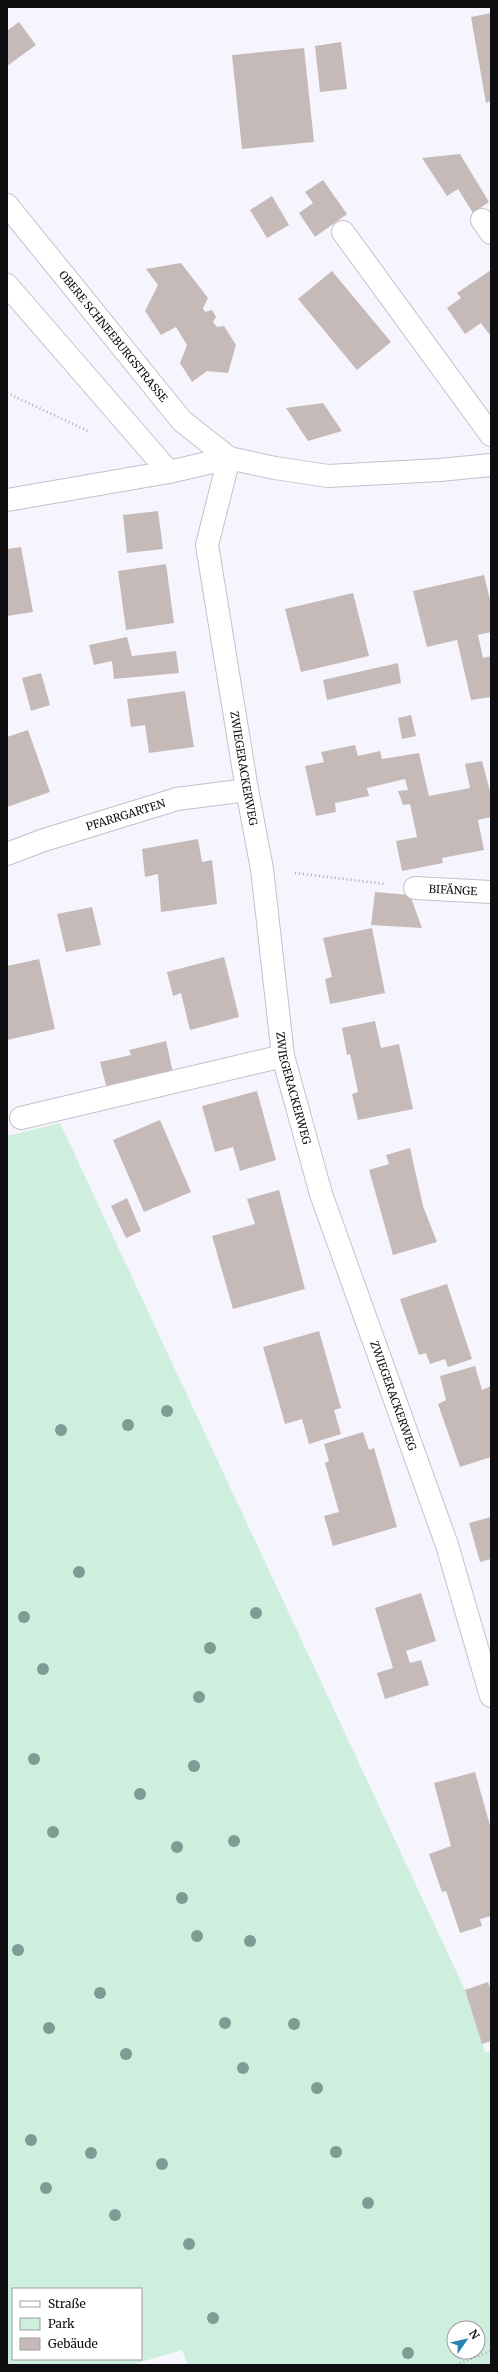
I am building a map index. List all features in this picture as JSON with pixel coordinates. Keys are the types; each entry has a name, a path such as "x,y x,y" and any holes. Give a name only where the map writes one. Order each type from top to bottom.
{"street":[{"name":"OBERE SCHNEEBURGSTRASSE","path":"7,205 182,421 229,458"},
{"path":"343,232 491,435"},
{"path":"7,285 169,472"},
{"name":"OBERE SCHNEEBURGSTRASSE","path":"7,500 169,472 229,458 275,468 328,476 440,470 491,465"},
{"name":"ZWIEGERACKERWEG","path":"229,458 207,545 247,790 262,869 283,1056 321,1194 447,1545 491,1696"},
{"name":"PFARRGARTEN","path":"7,854 44,840 177,799 247,790"},
{"name":"BIFÄNGE","path":"415,888 491,892"},
{"path":"21,1118 283,1056"}],"path":[{"path":"7,394 93,434"},
{"path":"262,869 415,888"},
{"path":"456,2365 491,2351"}],"green space":[{"path":"60,1123 465,1990 485,2052 491,2052 491,2365 188,2365 182,2350 131,2365 7,2365 7,1136"}],"building":[{"path":"491,13 491,101 486,103 471,17"},
{"path":"19,22 36,45 7,66 7,31"},
{"path":"341,42 347,89 320,92 315,46"},
{"path":"304,48 314,142 242,149 232,55"},
{"path":"460,154 489,202 473,213 458,189 447,196 422,158"},
{"path":"323,180 347,214 315,237 299,213 313,203 305,192"},
{"path":"272,196 289,225 267,238 250,210"},
{"path":"181,263 208,298 203,308 205,312 212,310 216,317 213,322 217,327 224,326 236,345 228,373 207,371 192,382 180,363 187,345 176,327 161,335 145,311 158,285 146,269"},
{"path":"491,270 491,333 489,334 481,323 465,334 447,308 461,298 457,293"},
{"path":"332,271 391,342 357,370 298,299"},
{"path":"323,403 342,431 308,441 286,408"},
{"path":"158,511 163,549 127,553 123,515"},
{"path":"21,547 33,612 7,616 7,549"},
{"path":"166,564 174,623 126,630 118,571"},
{"path":"484,575 491,604 491,632 478,635 483,658 491,656 491,697 471,700 457,640 427,647 413,591"},
{"path":"353,593 369,656 301,672 285,609"},
{"path":"127,637 132,656 176,651 179,673 114,679 112,661 94,665 89,645"},
{"path":"398,663 401,683 327,700 323,680"},
{"path":"41,673 50,705 31,711 22,678"},
{"path":"185,691 194,747 149,753 145,725 131,727 127,699"},
{"path":"411,715 416,736 402,739 398,718"},
{"path":"28,730 50,792 7,807 7,737"},
{"path":"355,745 358,756 380,751 382,759 419,753 429,796 470,788 465,764 482,761 491,795 491,817 478,820 484,850 442,858 443,863 402,871 396,841 417,837 410,804 403,805 398,791 408,790 405,779 367,788 369,796 335,803 336,812 316,816 305,766 324,762 321,752"},
{"path":"198,839 202,862 212,860 217,904 161,912 158,874 145,877 142,849"},
{"path":"375,892 410,895 422,928 371,925"},
{"path":"92,907 101,945 66,952 57,914"},
{"path":"372,928 385,993 330,1004 325,979 332,977 323,938"},
{"path":"224,957 239,1017 190,1030 181,993 173,996 167,972"},
{"path":"39,959 55,1029 7,1040 7,966"},
{"path":"375,1021 381,1048 399,1044 413,1109 358,1120 352,1094 358,1092 350,1054 347,1055 342,1028"},
{"path":"166,1041 173,1073 107,1089 100,1062 131,1055 129,1050"},
{"path":"257,1091 276,1160 240,1171 233,1147 215,1152 202,1106"},
{"path":"160,1120 191,1192 144,1212 113,1140"},
{"path":"410,1148 423,1206 437,1242 393,1255 369,1170 389,1164 386,1155"},
{"path":"279,1190 305,1289 233,1309 212,1236 255,1224 247,1199"},
{"path":"127,1198 141,1231 126,1238 111,1206"},
{"path":"447,1284 472,1359 448,1367 445,1359 430,1364 426,1353 419,1355 400,1299"},
{"path":"319,1331 341,1408 334,1410 341,1434 309,1444 302,1419 285,1424 263,1347"},
{"path":"475,1366 482,1390 491,1386 491,1457 460,1467 438,1404 446,1400 440,1376"},
{"path":"363,1432 369,1450 374,1448 397,1527 333,1546 324,1516 339,1512 325,1463 329,1461 324,1444"},
{"path":"491,1517 491,1559 480,1562 469,1523"},
{"path":"421,1593 436,1641 406,1651 410,1663 421,1660 429,1685 385,1699 377,1673 393,1668 375,1608"},
{"path":"475,1772 491,1829 491,1916 480,1919 482,1926 460,1933 446,1891 442,1892 429,1854 451,1846 434,1783"},
{"path":"488,1982 491,1990 491,2041 482,2044 465,1990"}]}
